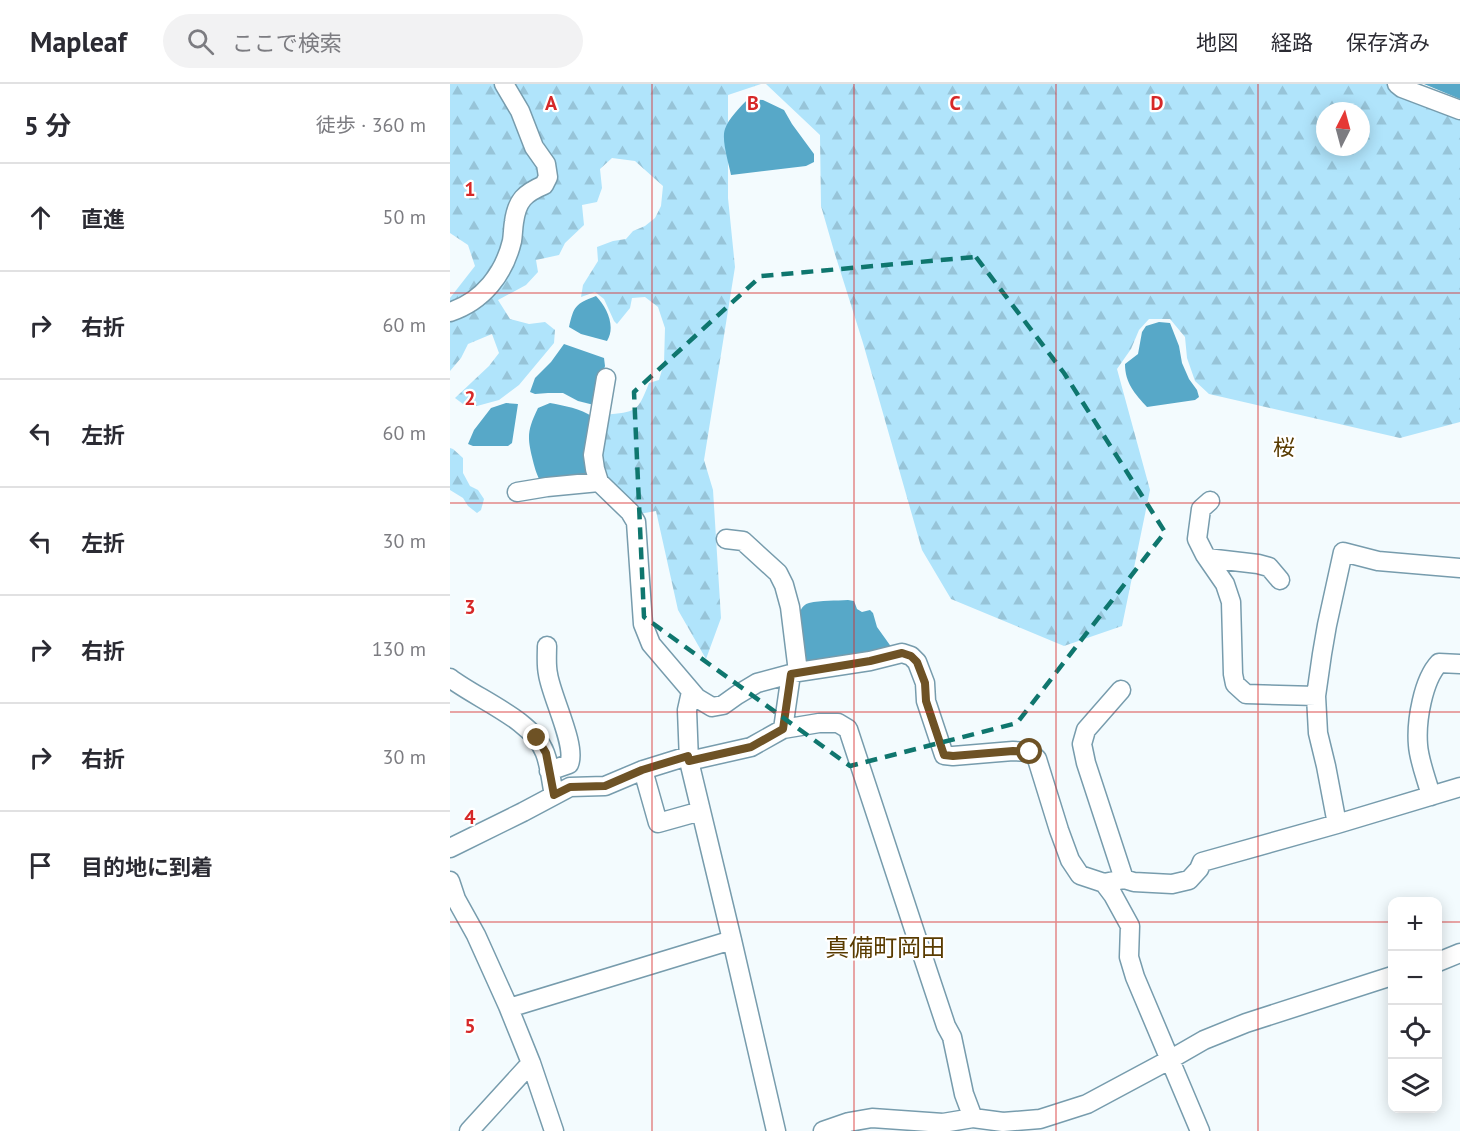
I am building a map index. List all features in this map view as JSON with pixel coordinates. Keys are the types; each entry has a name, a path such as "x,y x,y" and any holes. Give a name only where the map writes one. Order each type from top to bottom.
{"street":[{"path":"450,312 472,302 487,290 506,258 512,240 517,207 530,191 544,185 548,177 546,164 534,147 520,111 504,84"},
{"path":"1397,84 1460,110"},
{"path":"606,378 594,455 595,469 599,483 630,512 636,522 643,624 651,644 691,692 712,707 723,705 757,683 795,673 870,661 902,653 911,656 917,662 925,683 926,701 944,755 1030,752 1037,759 1070,860 1080,875 1104,883 1124,879 1134,882 1172,884 1189,880 1199,870 1202,862 1460,787"},
{"path":"517,492 599,483"},
{"path":"1210,501 1202,509 1197,539 1225,584 1231,602 1235,684 1246,694 1316,696"},
{"path":"726,539 742,541 778,573 784,585 790,607 795,673 783,729"},
{"path":"1337,824 1318,733 1316,696 1325,634 1343,552 1378,561 1460,568"},
{"path":"1207,558 1269,567 1280,580"},
{"path":"547,646 548,674 571,758 569,764 549,771"},
{"path":"1431,796 1418,746 1419,713 1434,668 1439,663 1460,664"},
{"path":"450,678 463,688 502,709 537,738 546,753 554,795"},
{"path":"1121,690 1086,730 1082,744 1086,763 1124,879"},
{"path":"691,692 687,710 688,759 776,1131"},
{"path":"450,848 570,787 605,786 642,770 751,747 783,729 819,723 838,723 848,729 932,985 952,1037 964,1094 973,1118"},
{"path":"642,770 658,823 701,811"},
{"path":"450,881 456,899 476,934 509,1008 554,1131"},
{"path":"1104,883 1130,926 1129,957 1135,977 1200,1131"},
{"path":"509,1008 732,940"},
{"path":"1442,960 1460,953"},
{"path":"823,1131 849,1122 872,1118 942,1123 973,1118 1003,1122 1040,1119 1087,1104 1204,1040 1246,1023 1388,977"},
{"path":"469,1131 531,1063"}],"highlighted area":[{"path":"976,257 1064,373 1165,532 1017,723 850,766 644,617 634,392 761,276"}],"green space":[{"path":"450,84 761,84 728,95 728,198 735,267 704,460 713,490 721,618 706,659 678,610 656,511 639,514 608,487 597,454 605,415 634,409 641,401 649,383 659,380 664,363 665,328 658,307 645,297 632,298 630,308 617,324 604,299 595,292 581,297 583,285 598,261 597,247 626,239 633,231 645,226 655,218 661,206 663,186 635,161 612,158 600,169 602,188 597,202 582,205 584,225 565,243 559,255 536,260 538,272 526,285 498,300 510,319 529,324 545,322 555,330 554,343 519,385 499,400 477,406 463,404 455,398 489,366 499,353 492,334 468,344 461,358 450,371 450,298 475,266 468,245 450,233"},
{"path":"766,84 1413,84 1460,111 1460,422 1400,438 1209,394 1195,381 1187,358 1185,337 1170,319 1149,319 1139,330 1131,349 1117,369 1150,490 1122,626 1064,646 951,599 922,550 821,206 820,135"},
{"path":"450,448 463,458 463,473 470,486 478,490 484,499 481,510 477,513 468,506 463,498 450,490"}],"shaded area":[{"path":"1424,84 1460,84 1460,99"},
{"path":"748,99 763,100 784,110 814,154 814,162 806,166 731,175 725,145 725,129"},
{"path":"596,296 609,317 611,330 607,341 581,334 569,327 576,307"},
{"path":"1159,322 1170,323 1179,346 1182,363 1197,390 1199,397 1195,400 1147,407 1129,383 1125,364 1138,354 1142,332 1146,326"},
{"path":"564,344 604,358 605,366 594,405 578,401 563,393 535,394 530,392 535,378"},
{"path":"506,403 518,404 512,443 508,446 468,444 474,430 491,408"},
{"path":"550,403 578,409 593,417 591,478 542,484 540,481 531,453 529,434 538,408"},
{"path":"854,601 857,609 862,612 870,610 873,613 877,627 892,648 810,663 804,660 799,628 800,612 803,606 814,602"}],"district":[{"name":"桜","path":"1284,447"},
{"name":"真備町岡田","path":"885,947"}],"route":[{"path":"537,738 546,753 554,795 570,787 605,786 642,770 688,756 689,761 751,747 783,729 791,674 870,661 902,653 911,656 917,662 925,683 926,701 944,755 1030,752"}]}
